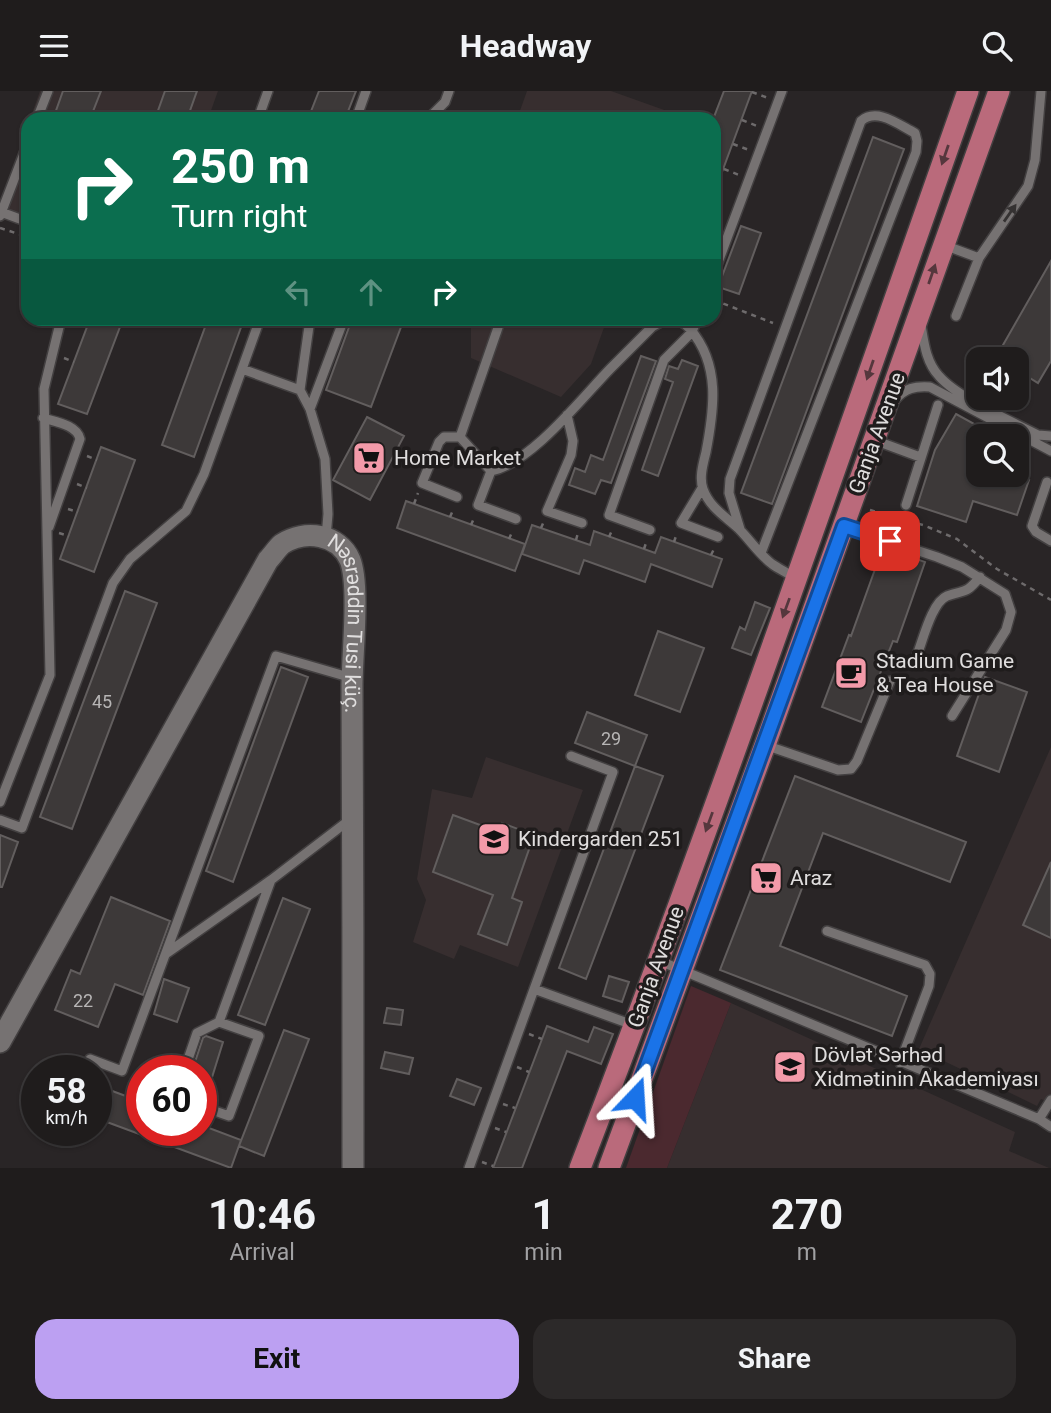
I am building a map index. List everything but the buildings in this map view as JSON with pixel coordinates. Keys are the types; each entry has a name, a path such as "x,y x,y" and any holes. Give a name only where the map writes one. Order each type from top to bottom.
{"main road":[{"name":"Ganja Avenue","path":"580,1168 635,1025 797,579 968,91"},
{"name":"Ganja Avenue","path":"609,1168 765,745 999,91"}],"street":[{"name":"Nəsrəddin Tusi küç.","path":"0,1042 268,560 281,545 295,537 326,537 341,546 350,560 354,579 353,1168"}],"lane":[{"path":"40,112 48,91"},
{"path":"260,112 268,91"},
{"path":"358,112 366,91"},
{"path":"435,112 445,102 449,91"},
{"path":"721,254 782,91"},
{"path":"956,316 978,258 1028,185 1035,160 1041,91"},
{"path":"740,529 729,493 730,479 861,121 875,114 915,133 918,141 916,152 761,553"},
{"path":"21,161 1,214 21,220"},
{"path":"943,244 978,258"},
{"path":"919,315 926,354 939,376 954,389 1017,424 1038,435 1051,436"},
{"path":"0,802 50,675 43,418 46,375 60,326"},
{"path":"0,820 22,828 113,583 130,559 186,511 204,474 257,326"},
{"path":"309,326 300,390 310,409 325,459 328,514 326,537"},
{"path":"310,409 341,326"},
{"path":"460,437 498,326"},
{"path":"491,471 502,469 520,459 654,326"},
{"path":"687,326 703,349 712,374 714,410 701,473 702,488 711,505 740,529 771,563 797,579"},
{"path":"650,530 609,515 664,360 692,332 694,326"},
{"path":"242,369 300,390"},
{"path":"884,412 901,392 917,386 930,387 1051,451"},
{"path":"906,505 938,405"},
{"path":"567,415 573,441 571,455 547,511 582,523"},
{"path":"43,418 80,434 47,535"},
{"path":"457,497 422,483 439,442 444,437 460,437 491,471"},
{"path":"874,440 920,457"},
{"path":"491,471 478,505 516,519"},
{"path":"1047,482 1032,526 1036,532 1051,541"},
{"path":"702,488 681,523 718,537"},
{"path":"844,526 937,557 980,577 1005,594 1011,612 1010,620 952,716"},
{"path":"917,655 936,607 945,596 968,591 980,577"},
{"path":"112,1067 122,1071 276,656 352,678"},
{"path":"765,745 838,770 851,769 858,761 890,681"},
{"path":"469,1168 613,772 571,756"},
{"path":"167,953 271,880 353,817"},
{"path":"189,1055 197,1033 219,1021 271,880"},
{"path":"827,931 925,965 930,974 929,986 900,1063"},
{"path":"658,961 1039,1119 1051,1127"},
{"path":"534,989 635,1025"},
{"path":"217,1112 229,1117 259,1036 219,1021"},
{"path":"1039,1119 1051,1100"}],"path":[{"path":"752,92 778,101"},
{"path":"741,120 767,130"},
{"path":"0,228 21,235"},
{"path":"721,303 786,328"},
{"path":"870,510 923,525 957,539 997,569 1051,600"}],"shaded area":[{"path":"40,91 218,91 210,112 32,112"},
{"path":"527,91 611,91 670,112 520,112"},
{"path":"21,144 21,224 0,217 0,203"},
{"path":"471,326 605,326 591,364 561,397 471,358"},
{"path":"1051,747 1051,1103 1041,1099 1037,1106 919,1049"},
{"name":"Kindergarden 251","path":"486,757 583,790 518,967 460,945 454,959 413,942 426,900 417,879 432,789 472,798"},
{"path":"691,986 731,1003 667,1168 626,1168"},
{"name":"Dövlət Sərhəd Xidmətinin Akademiyası","path":"731,1003 1015,1132 1009,1151 1049,1168 667,1168"}],"place":[{"name":"Home Market","path":"369,458"},
{"name":"Stadium Game & Tea House","path":"851,673"},
{"name":"Kindergarden 251","path":"494,839"},
{"name":"Araz","path":"766,878"},
{"name":"Dövlət Sərhəd Xidmətinin Akademiyası","path":"790,1067"}],"route":[{"path":"635,1098 844,526 890,541"}]}
